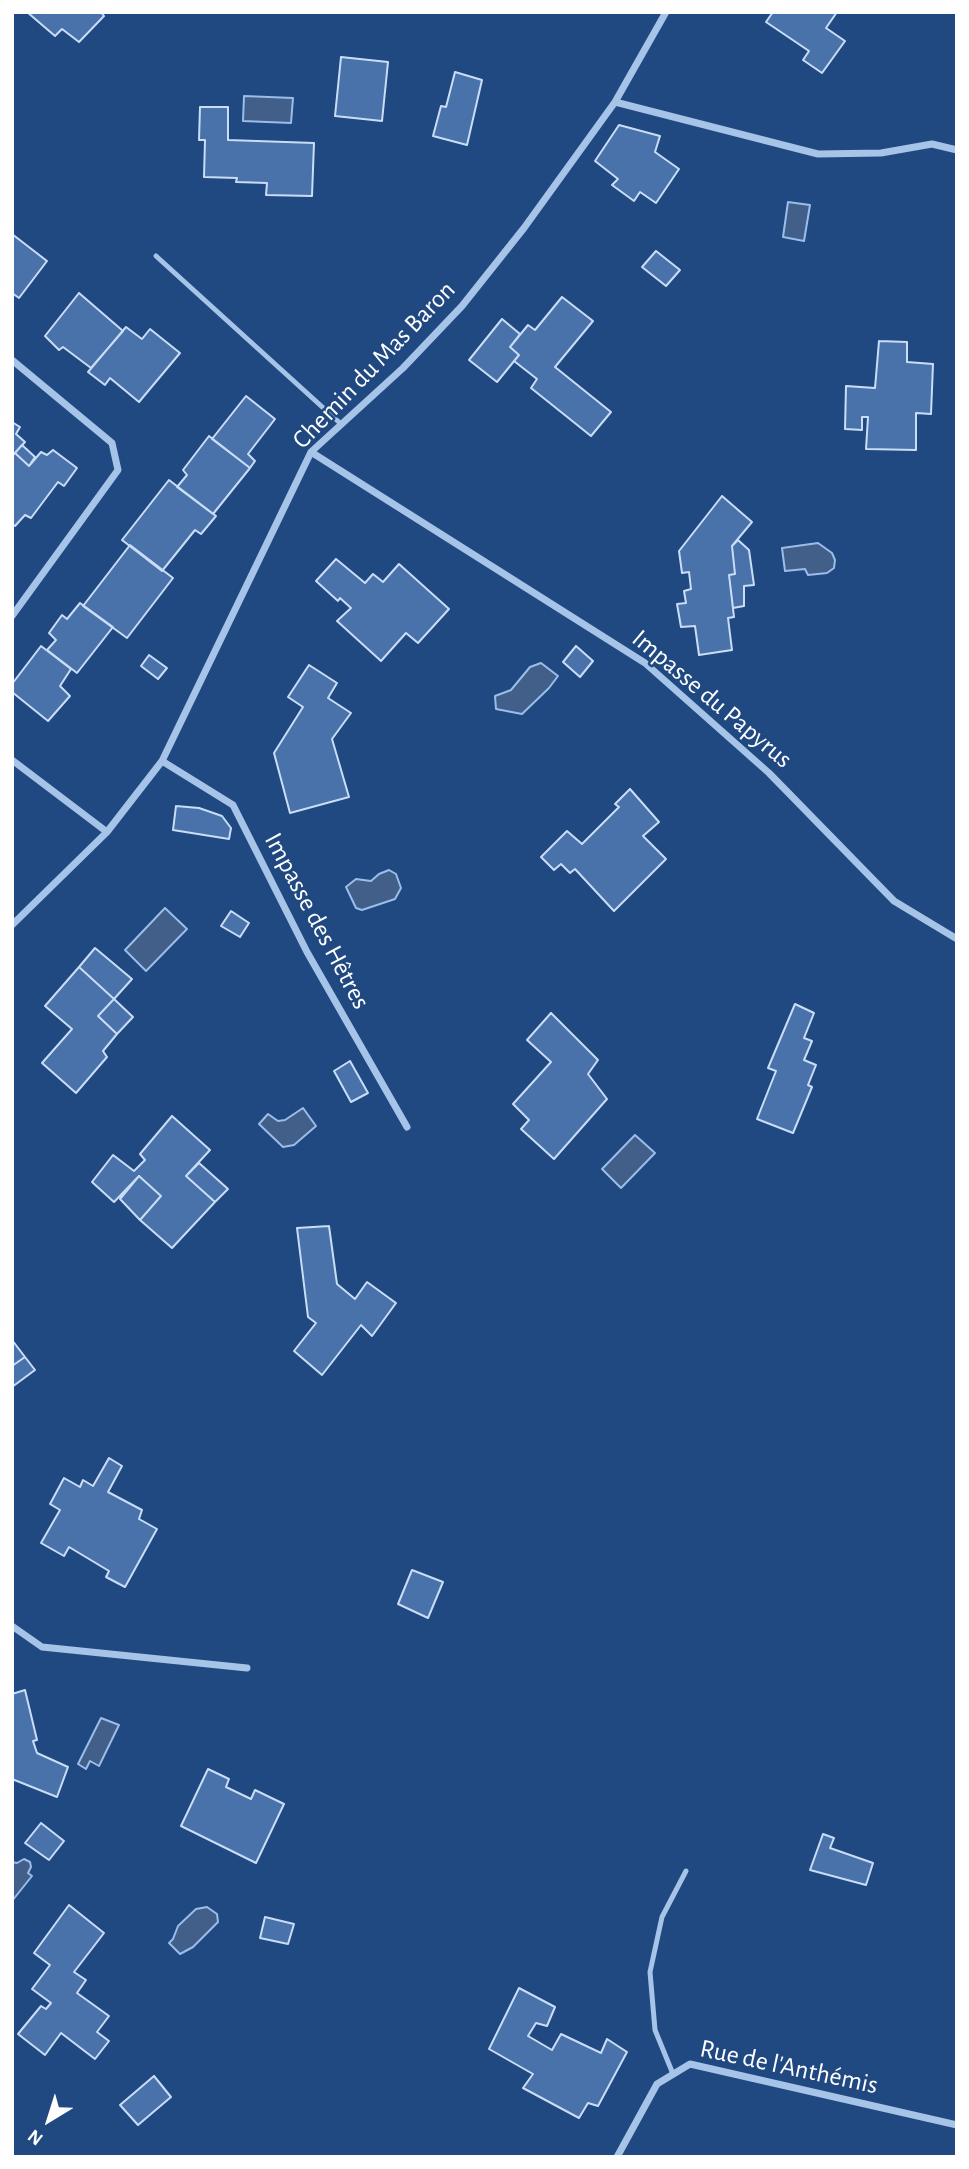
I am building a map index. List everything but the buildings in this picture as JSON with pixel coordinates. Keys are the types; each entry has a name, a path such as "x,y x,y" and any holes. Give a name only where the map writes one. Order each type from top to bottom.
{"street":[{"name":"Chemin du Mas Baron","path":"12,925 107,832 162,761 311,452 403,368 463,306 524,228 615,102 666,12"},
{"path":"615,102 818,154 881,153 932,144 957,150"},
{"path":"12,360 112,443 118,470 12,616"},
{"name":"Impasse du Papyrus","path":"311,452 645,663 769,773 894,901 957,939"},
{"path":"12,760 107,832"},
{"name":"Impasse des Hêtres","path":"162,761 233,805 307,952 407,1127"},
{"path":"12,1626 42,1647 247,1668"},
{"name":"Rue de l'Anthémis","path":"617,2157 657,2084 690,2064 957,2125"}],"lane":[{"path":"156,256 341,424"},
{"path":"673,2074 655,2030 650,1972 662,1917 685,1871"}],"water":[{"path":"244,96 293,98 291,123 243,121"},
{"path":"788,202 810,205 804,241 783,237"},
{"path":"818,543 832,553 834,568 827,573 808,575 805,569 785,571 782,548"},
{"path":"541,663 558,676 549,688 522,714 496,709 495,696 511,690 530,667"},
{"path":"389,870 396,874 401,888 395,899 362,910 356,908 346,887 356,879 371,881"},
{"path":"165,908 187,929 146,971 125,950"},
{"path":"303,1108 316,1126 294,1145 283,1147 259,1124 268,1114 278,1121 285,1120"},
{"path":"635,1135 655,1153 621,1188 602,1169"},
{"path":"101,1718 119,1725 99,1766 90,1761 86,1769 78,1764"},
{"path":"24,1859 30,1862 28,1873 32,1876 12,1901 12,1862 17,1863"},
{"path":"207,1907 217,1914 218,1922 193,1947 180,1954 169,1943 178,1926 196,1909"}]}
